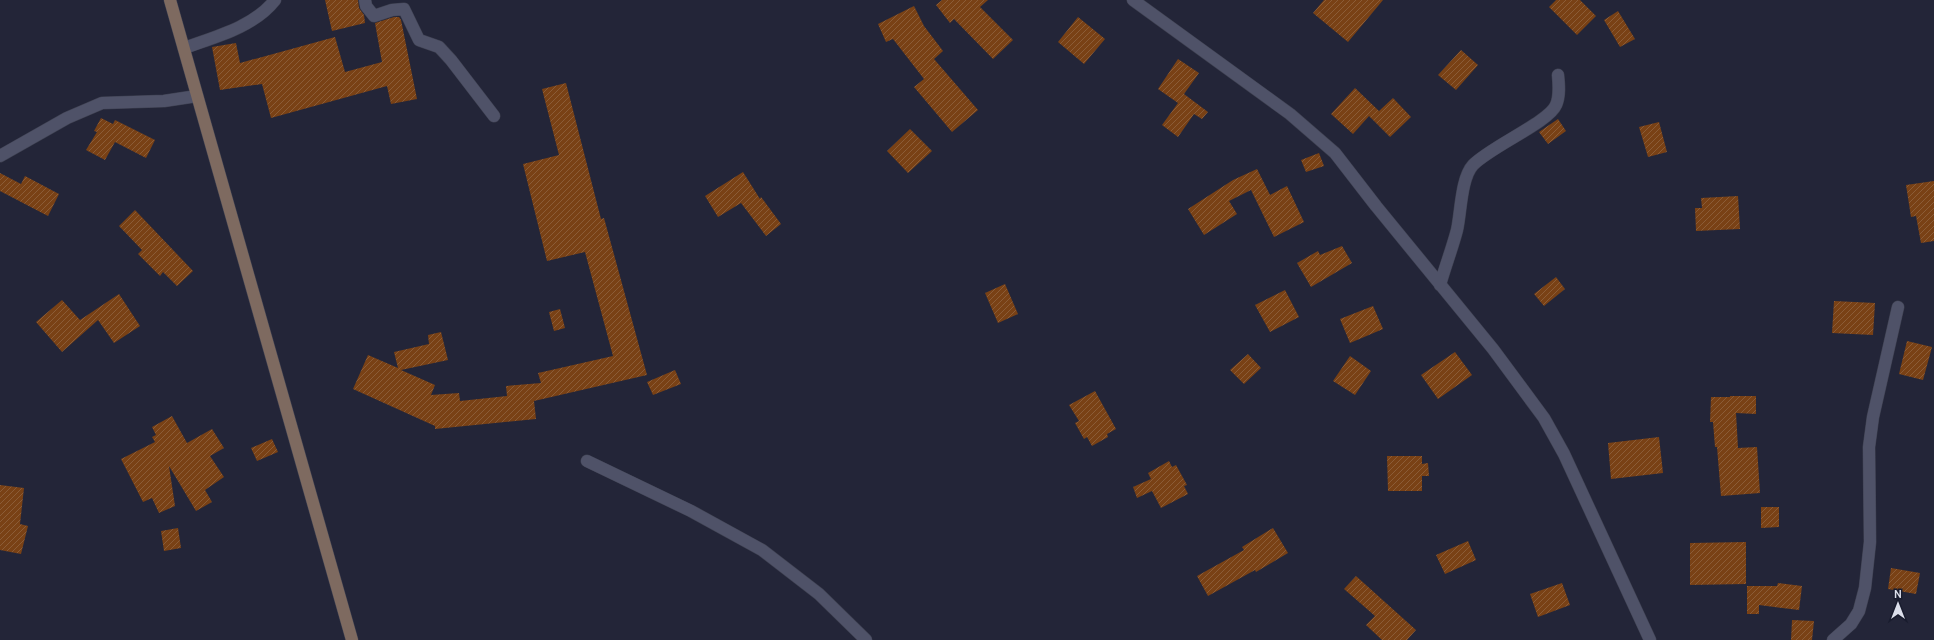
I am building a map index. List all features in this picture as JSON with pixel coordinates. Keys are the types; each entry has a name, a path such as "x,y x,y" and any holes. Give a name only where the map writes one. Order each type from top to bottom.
{"main road":[{"path":"170,0 352,640"}],"street":[{"path":"184,48 232,32 269,7 275,0"},
{"path":"365,0 366,6 374,16 392,10 404,9 419,40 439,47 451,60 494,116"},
{"path":"1134,0 1290,114 1335,153 1493,349 1544,418 1564,454 1650,640"},
{"path":"1440,285 1457,230 1467,175 1473,166 1503,142 1550,114 1556,105 1559,94 1558,75"},
{"path":"0,156 67,118 102,103 164,101 197,96"},
{"path":"1833,640 1850,624 1859,612 1865,588 1870,542 1869,447 1886,354 1898,307"},
{"path":"587,461 691,511 762,550 819,594 866,640"}],"building":[{"path":"325,0 358,0 359,8 364,15 365,23 332,31"},
{"path":"942,0 988,0 980,7 1013,40 993,59 954,19 950,23 936,5"},
{"path":"1324,0 1383,0 1348,42 1313,13"},
{"path":"1556,0 1580,0 1596,16 1577,35 1549,7"},
{"path":"914,6 924,26 943,51 934,59 978,110 952,132 914,87 924,79 893,39 886,42 878,24"},
{"path":"1618,11 1635,39 1620,47 1604,20"},
{"path":"394,17 399,17 401,20 417,99 391,104 387,86 271,118 262,84 220,90 212,47 236,43 240,63 335,37 345,72 382,62 375,23"},
{"path":"1078,17 1105,39 1084,64 1058,42"},
{"path":"1461,50 1478,65 1456,90 1438,75"},
{"path":"1178,59 1199,73 1184,94 1208,112 1202,119 1194,114 1178,137 1162,125 1178,103 1158,89"},
{"path":"566,83 601,219 604,218 647,375 534,401 536,419 435,429 435,426 353,389 368,355 398,368 394,352 429,344 428,335 441,332 448,360 401,370 435,385 431,395 459,393 460,401 507,396 506,386 541,383 538,373 613,356 585,252 547,261 523,164 559,155 542,89"},
{"path":"1355,88 1379,111 1393,98 1411,117 1390,137 1369,116 1353,134 1331,114"},
{"path":"101,118 113,124 115,120 155,140 146,158 115,142 105,160 86,150 97,132 94,131"},
{"path":"1558,119 1566,131 1548,144 1539,132"},
{"path":"1659,122 1667,152 1648,157 1639,127"},
{"path":"910,129 932,151 908,173 887,151"},
{"path":"1319,153 1324,166 1306,172 1301,160"},
{"path":"1257,169 1270,195 1287,186 1304,222 1274,237 1251,190 1229,201 1237,214 1204,235 1188,209 1233,180"},
{"path":"743,172 760,199 761,197 781,224 766,236 741,203 718,217 705,196"},
{"path":"0,173 21,184 25,176 59,194 48,216 0,191"},
{"path":"1934,181 1934,241 1921,243 1916,216 1911,217 1906,185"},
{"path":"1738,196 1740,229 1696,231 1695,208 1702,208 1701,198"},
{"path":"135,210 193,271 177,286 163,272 160,276 138,254 142,250 119,226"},
{"path":"1342,246 1352,263 1311,287 1297,263 1318,251 1320,255"},
{"path":"1556,277 1565,289 1544,306 1534,294"},
{"path":"1005,284 1018,314 998,323 985,293"},
{"path":"1285,290 1299,317 1270,332 1255,305"},
{"path":"119,294 140,326 114,343 98,320 62,352 36,322 62,300 80,320"},
{"path":"1834,301 1875,303 1873,335 1832,333"},
{"path":"1373,306 1383,329 1350,343 1340,319"},
{"path":"560,309 565,328 554,331 549,312"},
{"path":"1907,341 1932,347 1923,380 1899,374"},
{"path":"1455,352 1472,375 1438,399 1421,375"},
{"path":"1248,354 1261,368 1244,384 1230,370"},
{"path":"1350,356 1371,371 1355,395 1333,381"},
{"path":"675,370 681,384 653,395 647,382"},
{"path":"1095,391 1116,429 1107,434 1108,437 1092,446 1087,437 1084,439 1075,423 1079,421 1069,405"},
{"path":"1756,396 1756,414 1736,413 1738,448 1757,447 1760,493 1721,496 1717,447 1715,447 1713,422 1710,422 1711,397"},
{"path":"172,416 187,443 212,429 224,448 210,456 224,477 205,490 212,502 196,511 169,466 175,506 159,513 152,498 143,502 121,459 155,442 152,437 156,435 152,427"},
{"path":"1659,437 1663,473 1611,479 1608,443"},
{"path":"272,439 278,452 257,461 251,448"},
{"path":"1387,456 1422,456 1422,464 1428,463 1429,476 1422,476 1422,491 1388,491"},
{"path":"1169,461 1172,467 1176,465 1187,485 1184,486 1188,494 1161,508 1152,491 1137,498 1133,487 1151,479 1148,473"},
{"path":"0,485 24,488 20,524 28,526 21,554 0,550"},
{"path":"1761,507 1779,507 1779,527 1761,528"},
{"path":"178,528 181,548 164,551 161,531"},
{"path":"1273,528 1288,553 1256,572 1255,570 1208,596 1197,576 1244,550 1242,547"},
{"path":"1468,541 1476,560 1445,574 1436,555"},
{"path":"1746,542 1746,584 1690,585 1690,543"},
{"path":"1891,568 1920,573 1916,594 1888,589"},
{"path":"1356,576 1416,630 1407,640 1382,640 1366,625 1375,616 1344,589"},
{"path":"1562,583 1570,605 1538,617 1530,594"},
{"path":"1778,583 1802,586 1799,610 1759,605 1759,614 1747,614 1747,586 1777,586"},
{"path":"1792,620 1814,621 1812,640 1791,640"}]}
